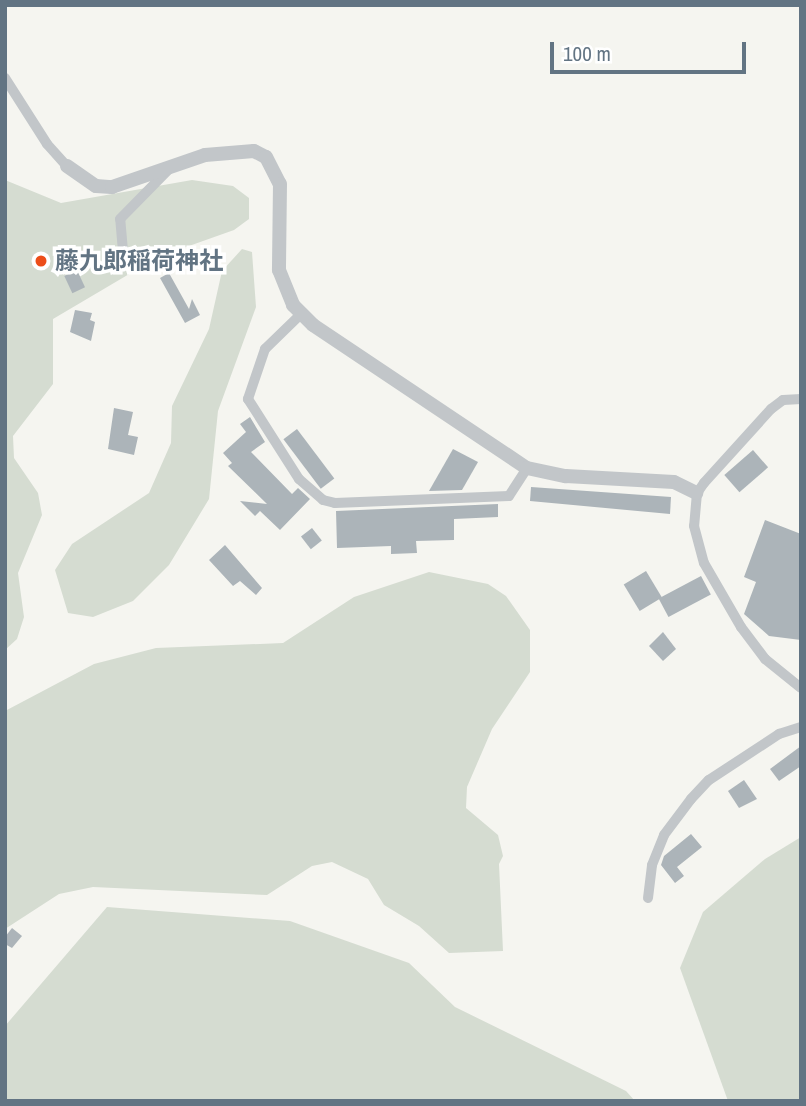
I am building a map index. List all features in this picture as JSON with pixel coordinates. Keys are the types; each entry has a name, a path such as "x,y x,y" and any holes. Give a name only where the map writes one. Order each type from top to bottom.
{"street":[{"path":"5,78 9,92 67,166 89,182 112,187 174,164 226,152 254,151 265,157 280,184 279,270 300,315 527,468 566,476 674,482 697,493"},
{"path":"124,251 120,219 174,164"},
{"path":"300,315 265,349 248,399 299,479 323,500 335,503 509,496 527,468"},
{"path":"801,399 783,400 771,409 697,493 694,526 704,563 765,659 801,688"},
{"path":"648,898 652,865 664,835 691,799 709,780 779,734 801,727"}],"shaded area":[{"path":"5,180 61,203 192,180 233,186 249,198 249,219 234,230 158,257 53,319 53,384 13,436 14,458 38,493 42,515 18,573 24,617 17,639 5,650"},
{"path":"242,249 252,252 256,307 218,411 209,499 169,565 133,601 93,617 68,613 55,570 72,544 149,493 171,443 172,406 209,329 222,271"},
{"path":"429,572 488,584 506,596 530,630 530,672 492,729 467,787 466,808 498,835 503,856 499,864 503,951 449,953 419,926 384,905 368,879 332,862 312,866 267,895 93,887 59,894 5,929 5,711 94,664 156,648 283,643 354,597"},
{"path":"801,837 801,1101 728,1101 680,968 703,912 765,859"},
{"path":"107,907 290,921 409,963 455,1007 626,1091 635,1101 5,1101 5,1026"}],"building":[{"path":"77,270 85,287 72,293 64,276"},
{"path":"169,273 189,309 192,299 200,315 185,323 160,278"},
{"path":"75,310 92,313 90,320 95,322 91,341 70,332"},
{"path":"114,408 133,412 128,435 138,437 134,455 108,449"},
{"path":"250,417 265,442 251,452 292,494 298,488 310,499 280,530 260,511 255,516 240,501 267,504 228,466 232,463 223,453 246,432 240,424"},
{"path":"297,429 334,479 321,489 283,439"},
{"path":"453,449 478,462 462,490 429,491"},
{"path":"753,450 768,467 739,492 724,475"},
{"path":"531,487 671,497 670,514 530,501"},
{"path":"498,504 498,517 454,519 454,540 416,541 417,553 391,554 391,546 337,548 336,511"},
{"path":"765,520 801,534 801,640 769,636 744,614 756,582 744,577"},
{"path":"312,528 322,541 311,549 301,537"},
{"path":"225,545 262,588 256,595 240,581 233,586 209,560"},
{"path":"646,571 662,598 640,611 624,584"},
{"path":"701,576 711,595 668,617 659,599"},
{"path":"663,632 676,649 663,661 649,646"},
{"path":"801,746 801,766 779,781 770,769"},
{"path":"744,780 757,799 739,808 728,791"},
{"path":"691,834 702,847 677,867 684,876 675,883 661,865 664,856"},
{"path":"12,928 22,936 12,948 5,944 5,937"}],"place":[{"name":"藤九郎稲荷神社","path":"41,261"}]}
